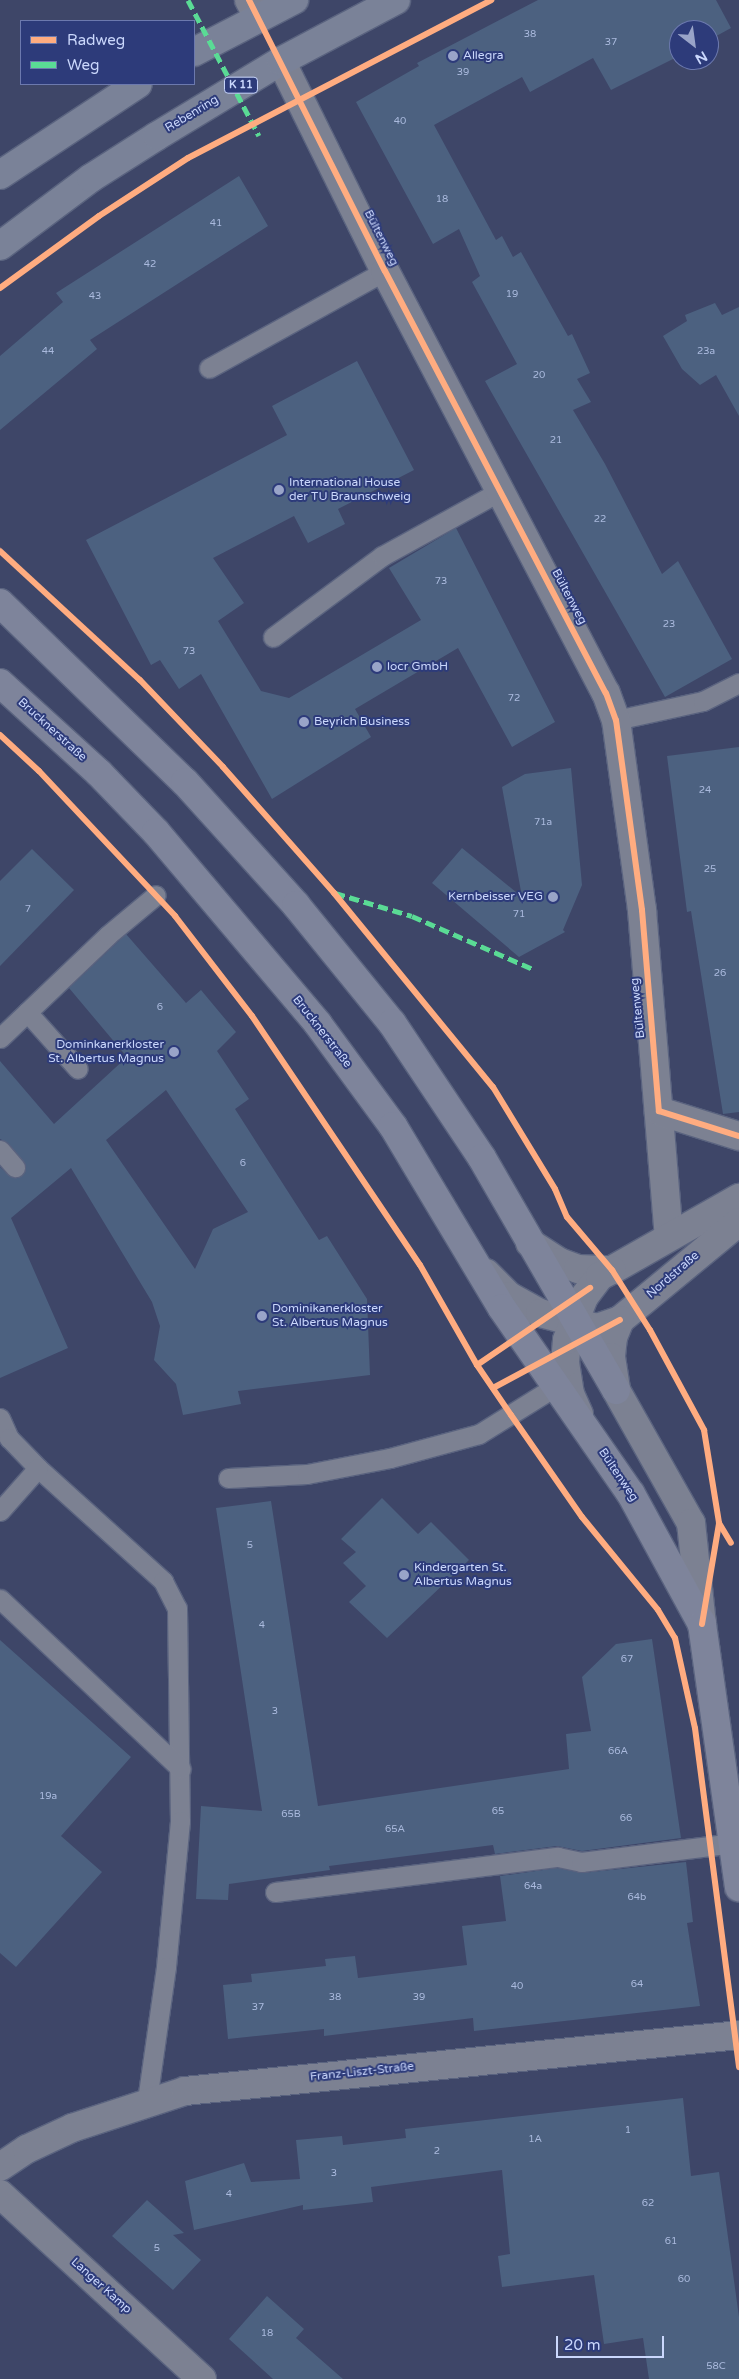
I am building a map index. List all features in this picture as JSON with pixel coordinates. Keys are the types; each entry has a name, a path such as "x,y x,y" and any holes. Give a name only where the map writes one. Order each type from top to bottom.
{"main road":[{"path":"195,51 254,8 294,0"},
{"name":"Rebenring","path":"0,246 99,173 281,62 396,0"},
{"path":"0,175 136,85"},
{"path":"0,603 185,782 296,905 392,1023 477,1150 574,1320"},
{"name":"Brucknerstraße","path":"0,683 78,753 156,832 305,1010 393,1126 476,1264 585,1427"},
{"name":"Bültenweg","path":"574,1320 616,1390"},
{"name":"Bültenweg","path":"585,1427 632,1494 702,1624 739,1887"}],"street":[{"name":"Bültenweg","path":"281,62 385,271 606,693 616,720 642,910 669,1235"},
{"path":"659,1111 739,1136"},
{"path":"530,1243 559,1262 578,1269 612,1270 669,1235 739,1198"},
{"name":"Nordstraße","path":"476,1264 509,1296 540,1313 574,1320 597,1328 620,1320 739,1222"},
{"name":"Bültenweg","path":"585,1427 570,1394 565,1363 567,1340 574,1320 590,1288 612,1270"},
{"name":"Bültenweg","path":"620,1320 613,1337 611,1357 616,1390 691,1523 702,1624"},
{"name":"Franz-Liszt-Straße","path":"0,2168 27,2149 72,2128 147,2101 224,2086 739,2035"},
{"name":"Langer Kamp","path":"0,2194 202,2379"}],"lane":[{"path":"209,368 385,271"},
{"path":"273,637 382,556 500,492"},
{"path":"616,720 703,701 739,683"},
{"path":"0,1038 156,895"},
{"path":"27,1012 78,1069"},
{"path":"0,1150 15,1168"},
{"path":"228,1478 307,1474 390,1458 479,1434 556,1386"},
{"path":"0,1418 9,1438 38,1468 163,1581 177,1608 181,1769 180,1821 167,1958 147,2101"},
{"path":"0,1510 38,1468"},
{"path":"0,1599 181,1769"},
{"path":"275,1892 558,1857 581,1862 734,1843"}],"building":[{"path":"538,0 716,0 731,28 719,35 719,20 669,20 669,61 611,90 593,58 530,92 522,77 434,125 496,240 502,236 513,257 521,252 568,336 572,334 590,373 577,379 591,402 573,410 605,464 662,574 678,561 732,659 665,697 485,381 517,364 472,282 480,276 459,229 433,244 356,102 419,66 417,63"},
{"path":"239,176 268,226 90,340 97,349 0,430 0,356 63,302 56,293"},
{"path":"715,303 722,315 739,307 739,416 716,375 700,385 682,369 663,336 687,321 685,315"},
{"path":"357,361 414,470 338,509 345,524 308,543 294,516 213,558 244,603 218,621 261,691 289,698 421,620 389,568 456,528 555,722 512,747 458,648 355,709 371,737 272,799 201,674 179,689 160,660 151,665 86,540 287,435 272,406"},
{"path":"739,747 739,1112 723,1114 691,911 687,912 667,756"},
{"path":"571,768 582,885 563,930 565,932 519,957 432,883 462,848 522,897 502,787 525,774"},
{"path":"32,849 74,890 0,966 0,881"},
{"path":"126,934 186,1003 201,990 236,1032 217,1051 249,1099 235,1109 319,1240 327,1236 367,1299 370,1375 238,1391 241,1404 183,1415 176,1384 154,1360 160,1326 152,1302 71,1168 11,1218 68,1348 0,1378 0,1167 11,1177 17,1178 23,1175 26,1165 8,1143 0,1139 0,1061 54,1124 127,1057 69,988","holes":["166,1090 248,1212 213,1229 195,1269 106,1140"]},
{"name":"Kindergarten St. Albertus Magnus","path":"382,1498 418,1534 431,1522 469,1560 387,1638 349,1602 366,1586 343,1563 356,1552 341,1539"},
{"path":"271,1501 318,1806 569,1769 566,1734 591,1731 582,1677 616,1644 652,1639 681,1838 582,1851 557,1846 495,1854 493,1845 329,1866 330,1870 229,1884 228,1900 196,1899 201,1806 262,1811 216,1508"},
{"path":"0,1640 131,1757 61,1836 102,1872 16,1967 0,1953"},
{"path":"686,1862 693,1922 687,1923 700,2006 474,2031 473,2018 324,2036 324,2029 228,2039 223,1985 252,1982 251,1974 326,1966 325,1959 355,1956 358,1978 467,1965 462,1926 506,1921 500,1876 557,1868 582,1873"},
{"path":"683,2098 691,2176 719,2172 739,2317 739,2379 649,2379 643,2338 604,2344 594,2275 502,2287 498,2256 510,2254 502,2170 371,2187 373,2202 303,2210 303,2205 194,2230 185,2181 244,2163 251,2182 300,2179 296,2140 342,2136 343,2145 406,2138 405,2129"},
{"path":"147,2200 184,2233 173,2235 201,2260 173,2290 112,2236"},
{"path":"267,2296 304,2329 296,2338 343,2379 273,2379 229,2339"}],"marked path":[{"path":"188,0 259,136"},
{"path":"335,893 412,916 533,969"}],"cycle path":[{"path":"249,0 385,271 606,693 616,720 642,910 659,1111 739,1136"},
{"path":"0,288 99,216 188,158 491,0"},
{"path":"0,551 140,680 223,767 334,893 493,1087 555,1189 567,1217 612,1270 650,1330 704,1430 719,1523 731,1543"},
{"path":"0,735 39,771 175,916 252,1016 420,1265 477,1365 511,1415 582,1517 658,1610 675,1638 695,1728 739,2067"},
{"path":"477,1365 590,1288"},
{"path":"493,1388 620,1320"},
{"path":"702,1624 719,1523"}],"place":[{"name":"Allegra","path":"453,56"},
{"name":"International House der TU Braunschweig","path":"279,490"},
{"name":"locr GmbH","path":"377,667"},
{"name":"Beyrich Business","path":"304,722"},
{"name":"Kernbeisser VEG","path":"553,897"},
{"name":"Dominkanerkloster St. Albertus Magnus","path":"174,1052"},
{"name":"Dominikanerkloster St. Albertus Magnus","path":"262,1316"},
{"name":"Kindergarten St. Albertus Magnus","path":"404,1575"}]}
